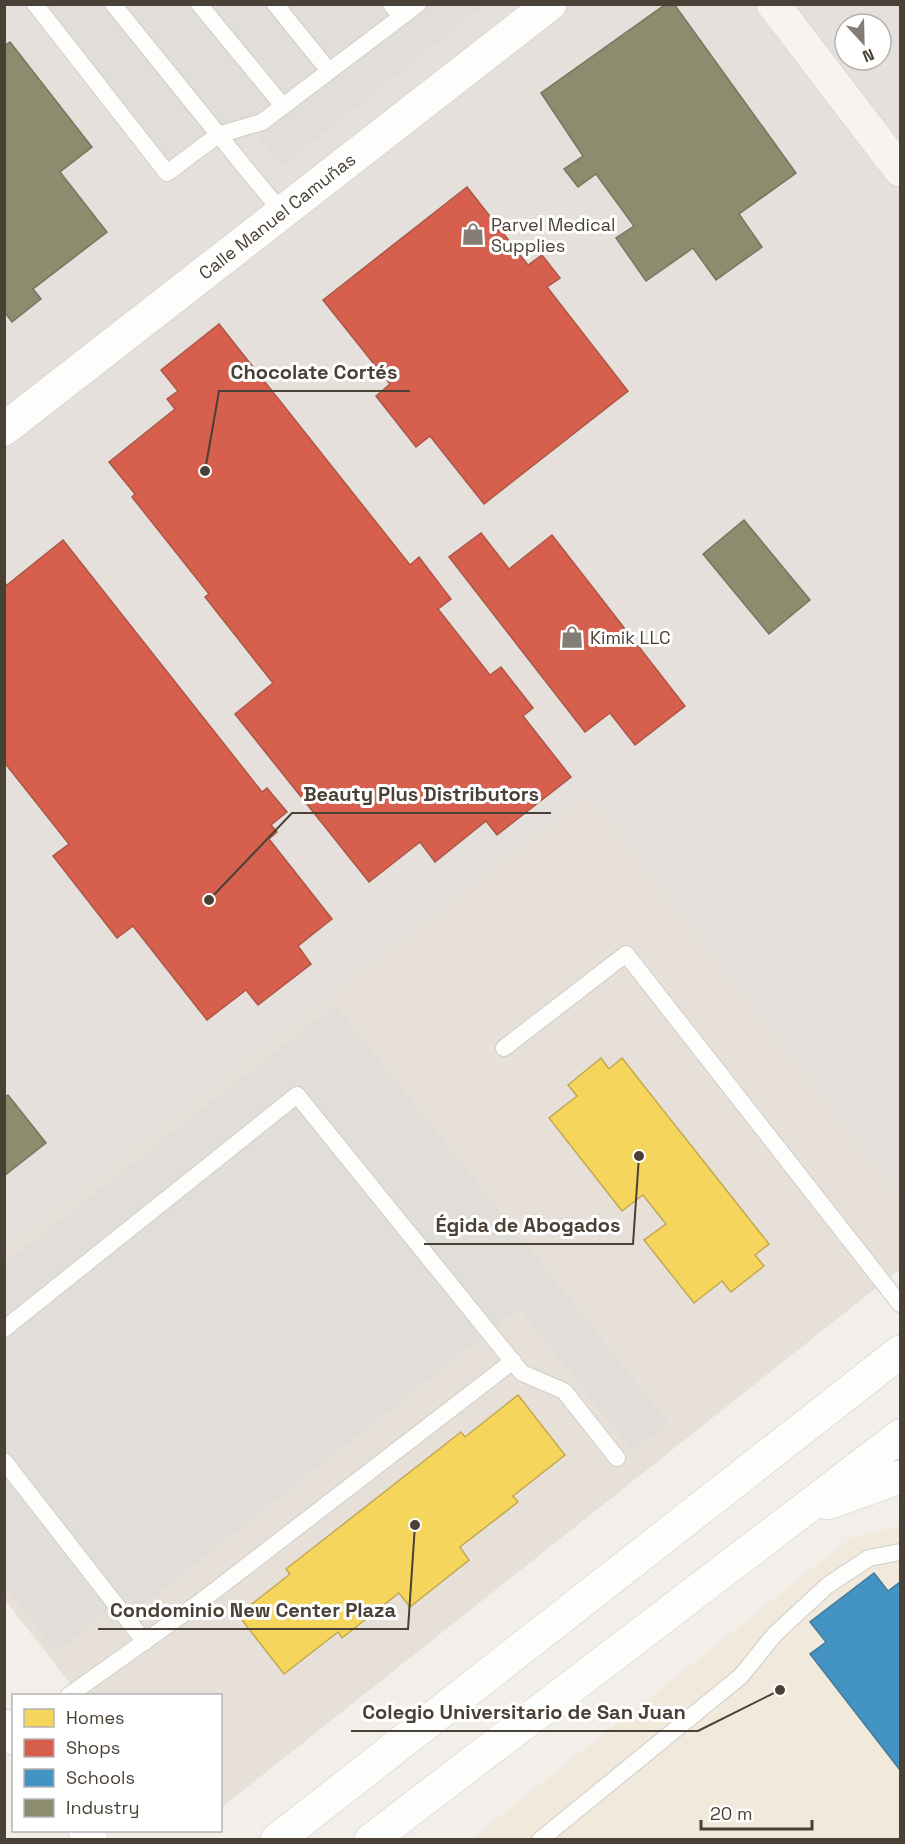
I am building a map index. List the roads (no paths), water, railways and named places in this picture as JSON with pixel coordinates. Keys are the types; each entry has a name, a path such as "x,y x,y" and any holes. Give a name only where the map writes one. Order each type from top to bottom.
{"street":[{"name":"Calle Manuel Camuñas","path":"4,429 550,4"},
{"path":"773,4 900,170"},
{"path":"277,1839 900,1352"},
{"path":"371,1839 900,1436"},
{"path":"798,1514 900,1477"}],"lane":[{"path":"34,4 168,173 218,135 262,122 329,71 396,11 418,4"},
{"path":"113,4 282,212"},
{"path":"199,4 283,106"},
{"path":"275,4 329,71"},
{"path":"504,1048 626,954 900,1304"},
{"path":"4,1329 297,1095 522,1373 564,1391 618,1458"},
{"path":"69,1694 200,1602 513,1361"},
{"path":"4,1461 145,1642"},
{"path":"540,1839 741,1676 774,1635 828,1585 869,1558 900,1552"}],"place":[{"name":"Parvel Medical Supplies","path":"473,234"},
{"name":"Chocolate Cortés","path":"205,471"},
{"name":"Kimik LLC","path":"572,637"},
{"name":"Beauty Plus Distributors","path":"209,900"},
{"name":"Égida de Abogados","path":"639,1156"},
{"name":"Condominio New Center Plaza","path":"415,1525"},
{"name":"Colegio Universitario de San Juan","path":"780,1690"}]}
